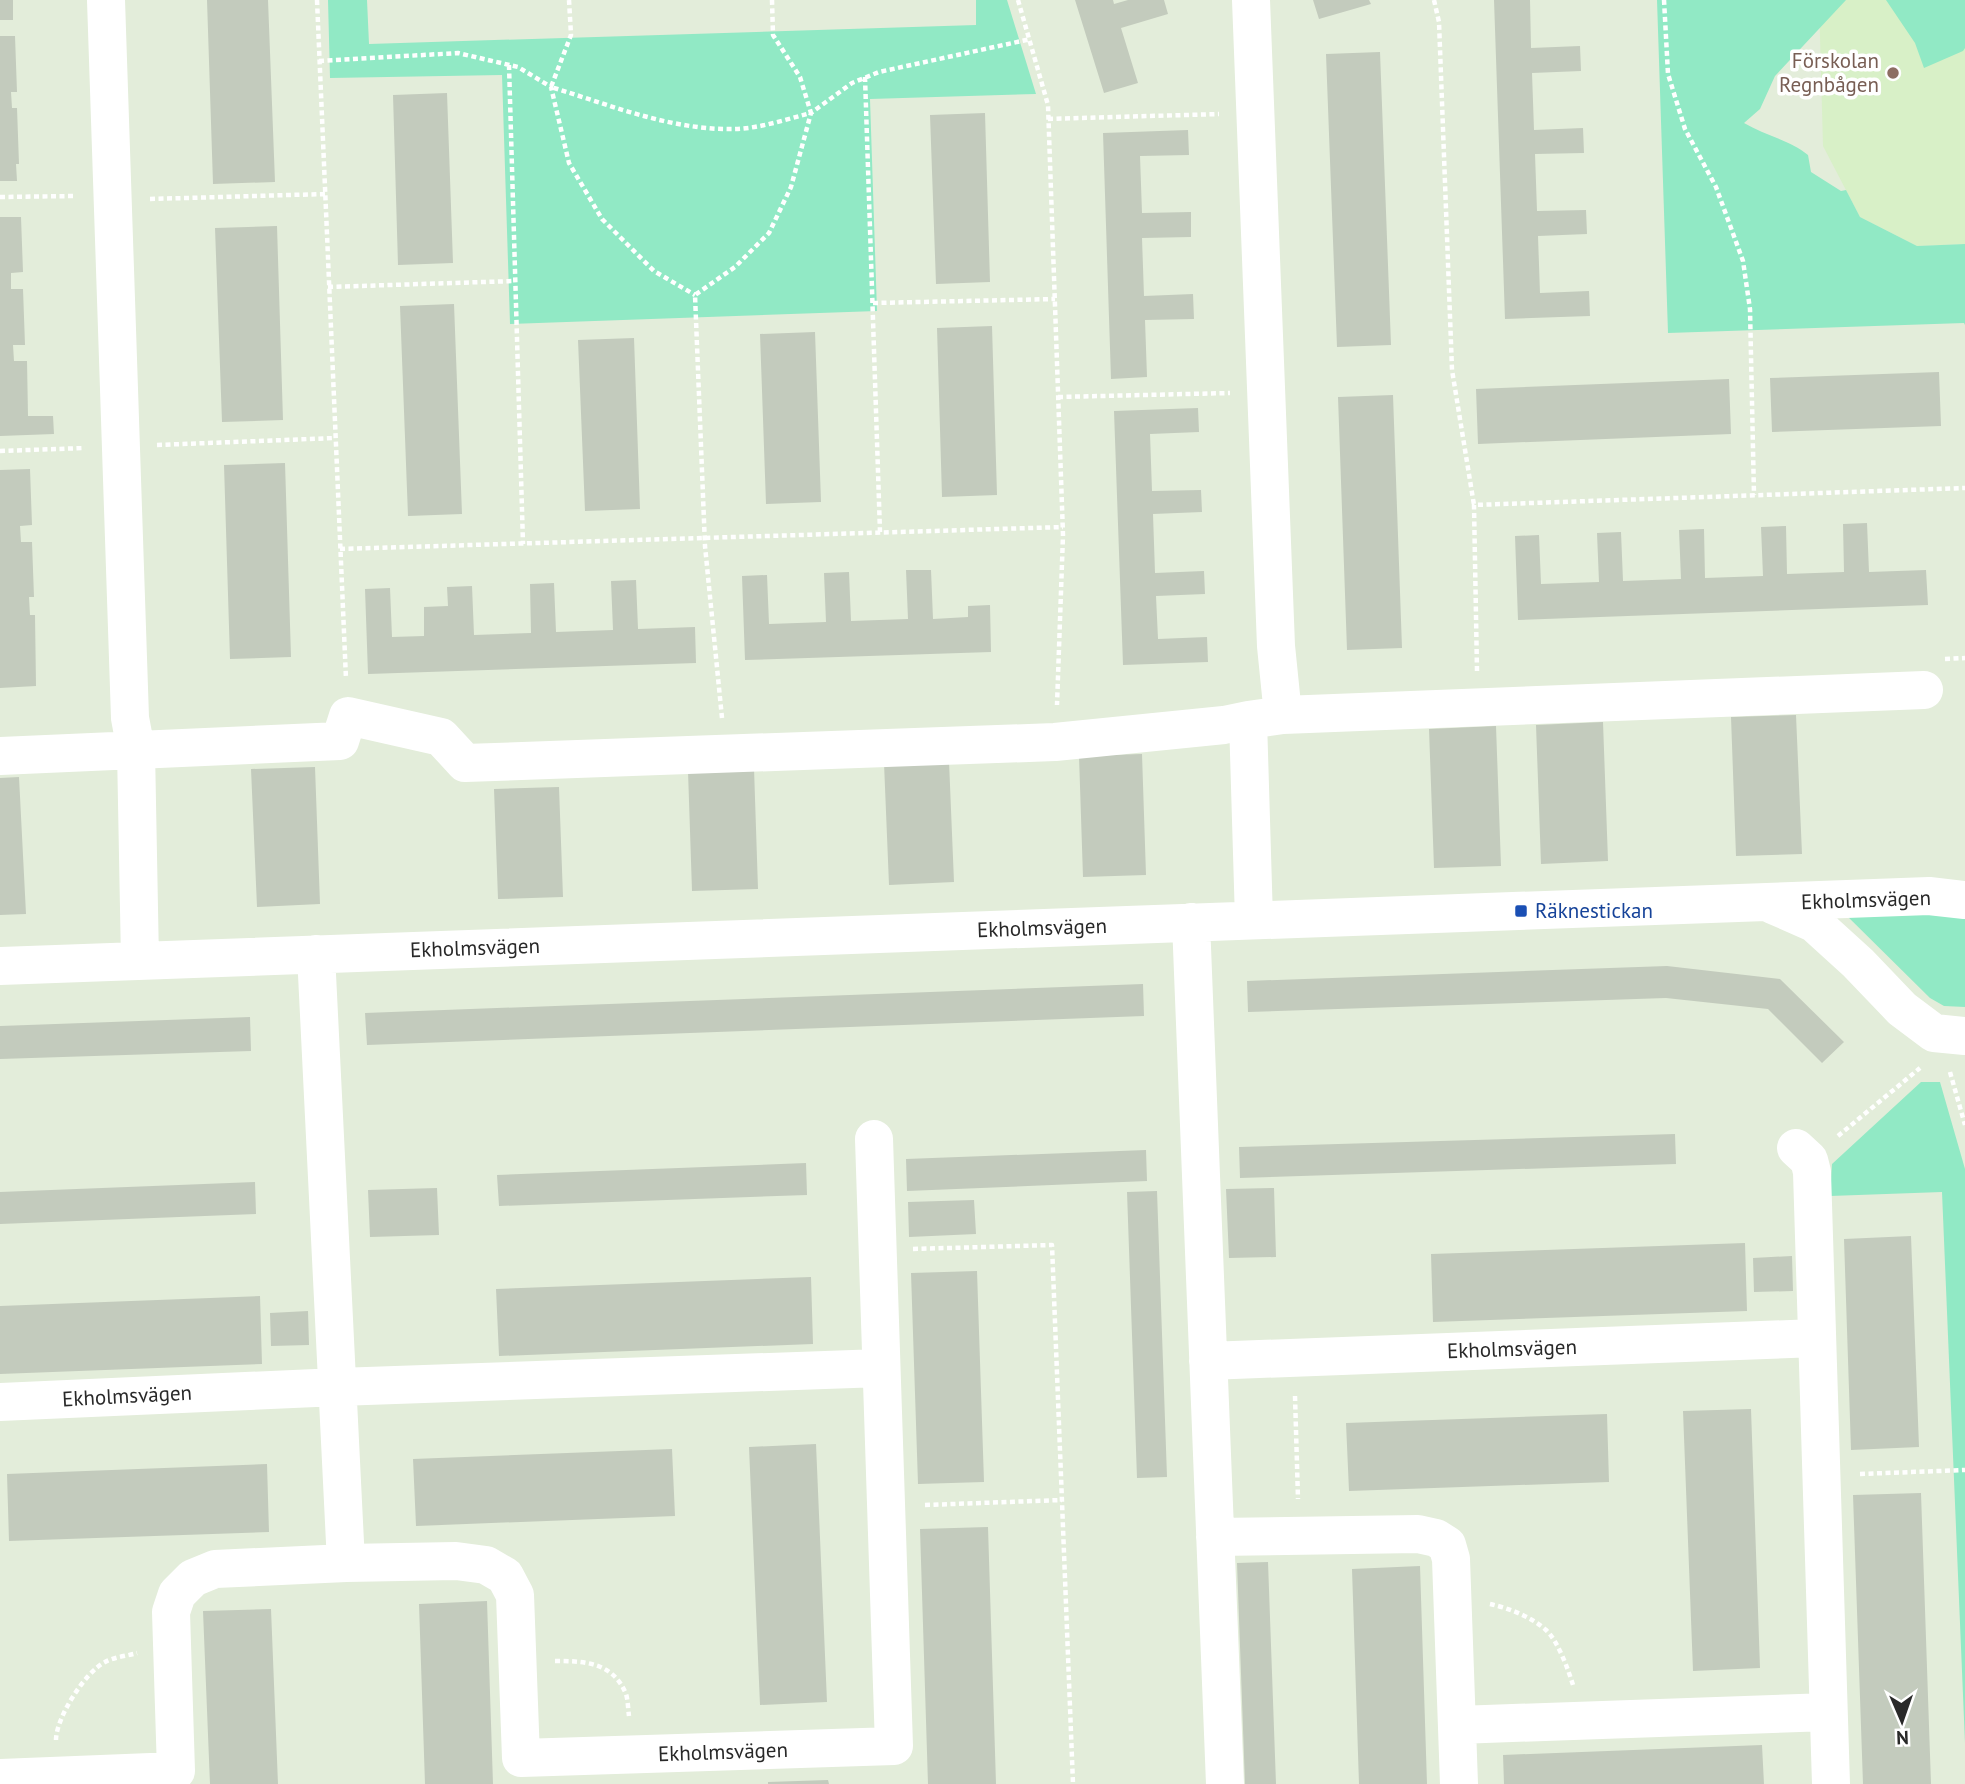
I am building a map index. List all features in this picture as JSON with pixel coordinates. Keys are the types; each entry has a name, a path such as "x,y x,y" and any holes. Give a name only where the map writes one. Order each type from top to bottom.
{"street":[{"path":"106,0 130,718 136,750 140,961"},
{"path":"1251,0 1276,646 1266,717 1254,920"},
{"path":"0,756 340,741 348,716 441,737 466,763 1055,742 1224,725 1266,717 1924,690"},
{"name":"Ekholmsvägen","path":"0,966 1929,896 1965,900"},
{"name":"Ekholmsvägen","path":"1768,903 1814,923 1858,963 1902,1009 1949,1043"},
{"path":"1191,922 1225,1784"},
{"path":"316,954 346,1563"},
{"name":"Ekholmsvägen","path":"0,1778 176,1771 171,1612 177,1594 192,1578 215,1569 346,1563 456,1561 486,1565 505,1576 515,1595 521,1758 894,1746 874,1139"},
{"path":"1802,1154 1812,1172 1831,1784"},
{"name":"Ekholmsvägen","path":"1208,1360 1816,1338"},
{"name":"Ekholmsvägen","path":"0,1402 881,1368"},
{"path":"1215,1538 1418,1534 1436,1538 1447,1545 1451,1559 1459,1784"},
{"path":"1458,1726 1828,1712"}],"path":[{"path":"317,0 348,716"},
{"path":"569,0 570,35 551,87 569,163 602,219 654,271 695,295"},
{"path":"695,295 734,267 769,233 791,187 811,113 800,77 773,35 772,0"},
{"path":"1018,0 1048,104 1063,527 1055,742"},
{"path":"1434,0 1439,22 1452,370 1474,505 1477,707"},
{"path":"1664,0 1671,85 1685,129 1716,187 1743,261 1750,309 1754,495"},
{"path":"318,61 458,53 518,67 551,87 631,112 699,128 740,129 811,113 852,83 879,72 1031,39"},
{"path":"509,65 523,544"},
{"path":"865,78 880,532"},
{"path":"1048,119 1255,113"},
{"path":"0,197 101,195 123,200 324,194"},
{"path":"328,287 515,281"},
{"path":"695,295 704,538 724,754"},
{"path":"873,303 1055,299"},
{"path":"1058,397 1266,392"},
{"path":"0,451 335,438"},
{"path":"1474,505 1965,488"},
{"path":"340,549 1063,527"},
{"path":"1802,1154 1949,1043 1965,1125"},
{"path":"877,1250 1052,1245 1073,1784"},
{"path":"1294,1357 1299,1536"},
{"path":"1820,1475 1965,1470"},
{"path":"886,1506 1062,1500"},
{"path":"1452,1604 1492,1604 1519,1614 1547,1630 1567,1665 1575,1691 1576,1721"},
{"path":"56,1776 56,1731 74,1692 103,1662 145,1650 172,1652"},
{"path":"517,1662 587,1661 610,1671 626,1693 633,1755"}],"shaded area":[{"path":"328,0 367,0 369,44 976,25 976,0 1007,0 1036,94 870,99 877,311 510,324 502,75 330,78"},
{"path":"1657,0 1846,0 1775,76 1760,109 1744,123 1793,145 1808,155 1811,172 1841,191 1846,190 1860,217 1917,246 1965,244 1965,325 1668,333"},
{"name":"Förskolan Regnbågen","path":"1819,0 1965,0 1965,244 1917,246 1860,217 1823,146"},
{"path":"1886,0 1965,0 1965,48 1924,68 1915,43"},
{"path":"1842,911 1965,915 1965,1007 1944,1006 1930,998"},
{"path":"1921,1082 1940,1082 1965,1169 1965,1743 1942,1192 1830,1196 1832,1164"}],"building":[{"path":"0,0 13,0 13,20 0,20"},
{"path":"207,0 268,0 275,182 213,184"},
{"path":"1075,0 1113,0 1114,4 1128,0 1164,0 1168,14 1121,28 1138,83 1104,93"},
{"path":"1313,0 1369,0 1371,4 1319,19"},
{"path":"1494,0 1530,0 1531,48 1580,46 1581,71 1532,73 1534,130 1583,128 1584,153 1535,154 1537,211 1586,210 1587,234 1538,236 1540,293 1589,291 1590,316 1505,319"},
{"path":"0,36 15,36 17,92 11,92 12,108 17,108 17,181 0,181"},
{"path":"1380,52 1391,345 1337,347 1326,54"},
{"path":"447,93 453,263 398,265 393,95"},
{"path":"985,113 990,282 936,284 930,115"},
{"path":"1188,130 1189,155 1140,156 1142,213 1191,212 1191,237 1142,238 1144,296 1193,294 1194,319 1145,320 1147,377 1111,379 1103,133"},
{"path":"0,217 21,217 23,272 11,273 11,289 23,289 25,345 13,345 14,361 27,361 28,416 53,416 54,434 0,436"},
{"path":"277,226 283,420 222,422 215,228"},
{"path":"454,304 462,514 408,516 400,306"},
{"path":"992,326 997,495 942,497 937,328"},
{"path":"815,332 821,502 766,504 760,334"},
{"path":"634,338 640,509 585,511 578,340"},
{"path":"1939,372 1941,426 1772,432 1770,378"},
{"path":"1729,379 1731,434 1478,444 1476,389"},
{"path":"1393,395 1402,648 1347,650 1338,397"},
{"path":"1198,408 1199,432 1150,434 1152,491 1201,490 1202,512 1153,514 1155,573 1204,571 1205,594 1156,596 1158,639 1207,637 1208,662 1123,665 1114,411"},
{"path":"285,463 291,657 230,659 224,465"},
{"path":"30,469 32,525 20,526 21,542 32,542 34,597 29,597 30,615 35,615 36,686 0,688 0,470"},
{"path":"1867,523 1869,572 1926,570 1928,605 1518,620 1515,536 1539,535 1541,584 1599,582 1597,533 1621,532 1623,581 1681,579 1679,530 1704,529 1705,578 1763,576 1761,527 1786,526 1787,574 1844,572 1843,524"},
{"path":"906,570 931,570 933,619 968,617 968,606 990,605 991,652 745,660 742,576 767,575 769,624 826,622 824,573 849,572 851,621 908,619"},
{"path":"636,580 638,629 695,627 696,663 368,674 365,589 390,588 392,637 424,636 424,607 448,606 447,587 472,586 474,635 531,633 530,584 554,583 556,632 613,630 611,581"},
{"path":"1796,715 1802,854 1736,856 1731,717"},
{"path":"1603,722 1608,861 1541,864 1536,725"},
{"path":"1496,726 1501,866 1434,868 1429,729"},
{"path":"1142,754 1146,875 1083,877 1079,756"},
{"path":"949,761 954,882 889,885 884,763"},
{"path":"315,767 320,904 257,907 251,769"},
{"path":"754,768 758,889 692,891 688,771"},
{"path":"19,777 26,914 0,915 0,778"},
{"path":"559,787 563,897 498,899 494,789"},
{"path":"1667,966 1780,979 1844,1042 1822,1063 1768,1009 1666,998 1248,1012 1247,981"},
{"path":"1143,984 1144,1016 367,1045 365,1013"},
{"path":"250,1017 251,1051 0,1059 0,1026"},
{"path":"1675,1134 1676,1164 1240,1178 1239,1147"},
{"path":"1146,1150 1147,1181 907,1191 906,1159"},
{"path":"806,1163 807,1195 499,1206 497,1175"},
{"path":"255,1182 256,1214 0,1224 0,1192"},
{"path":"437,1188 439,1235 370,1237 368,1190"},
{"path":"1274,1188 1276,1257 1229,1258 1226,1189"},
{"path":"1157,1191 1167,1477 1137,1478 1127,1192"},
{"path":"974,1200 976,1234 909,1237 908,1202"},
{"path":"1911,1236 1919,1447 1851,1450 1844,1239"},
{"path":"1745,1243 1747,1311 1433,1322 1431,1254"},
{"path":"1792,1256 1793,1291 1754,1292 1753,1258"},
{"path":"977,1271 984,1482 918,1484 911,1273"},
{"path":"811,1277 813,1344 499,1356 496,1289"},
{"path":"260,1296 262,1364 0,1374 0,1306"},
{"path":"308,1311 309,1345 271,1346 270,1313"},
{"path":"1751,1409 1760,1668 1693,1671 1683,1411"},
{"path":"1607,1414 1609,1482 1349,1491 1346,1423"},
{"path":"816,1444 827,1702 760,1705 749,1447"},
{"path":"672,1449 675,1516 416,1526 413,1459"},
{"path":"267,1464 269,1532 9,1541 7,1474"},
{"path":"1921,1493 1931,1784 1863,1784 1853,1495"},
{"path":"988,1527 996,1784 928,1784 920,1529"},
{"path":"1268,1562 1276,1784 1245,1784 1237,1563"},
{"path":"1420,1566 1427,1784 1359,1784 1352,1569"},
{"path":"487,1601 493,1784 425,1784 419,1604"},
{"path":"271,1609 278,1784 210,1784 203,1611"},
{"path":"1762,1745 1764,1784 1504,1784 1503,1755"},
{"path":"828,1780 829,1784 768,1784 768,1782"}],"place":[{"name":"Förskolan Regnbågen","path":"1893,73"},
{"name":"Räknestickan","path":"1521,911"}]}
